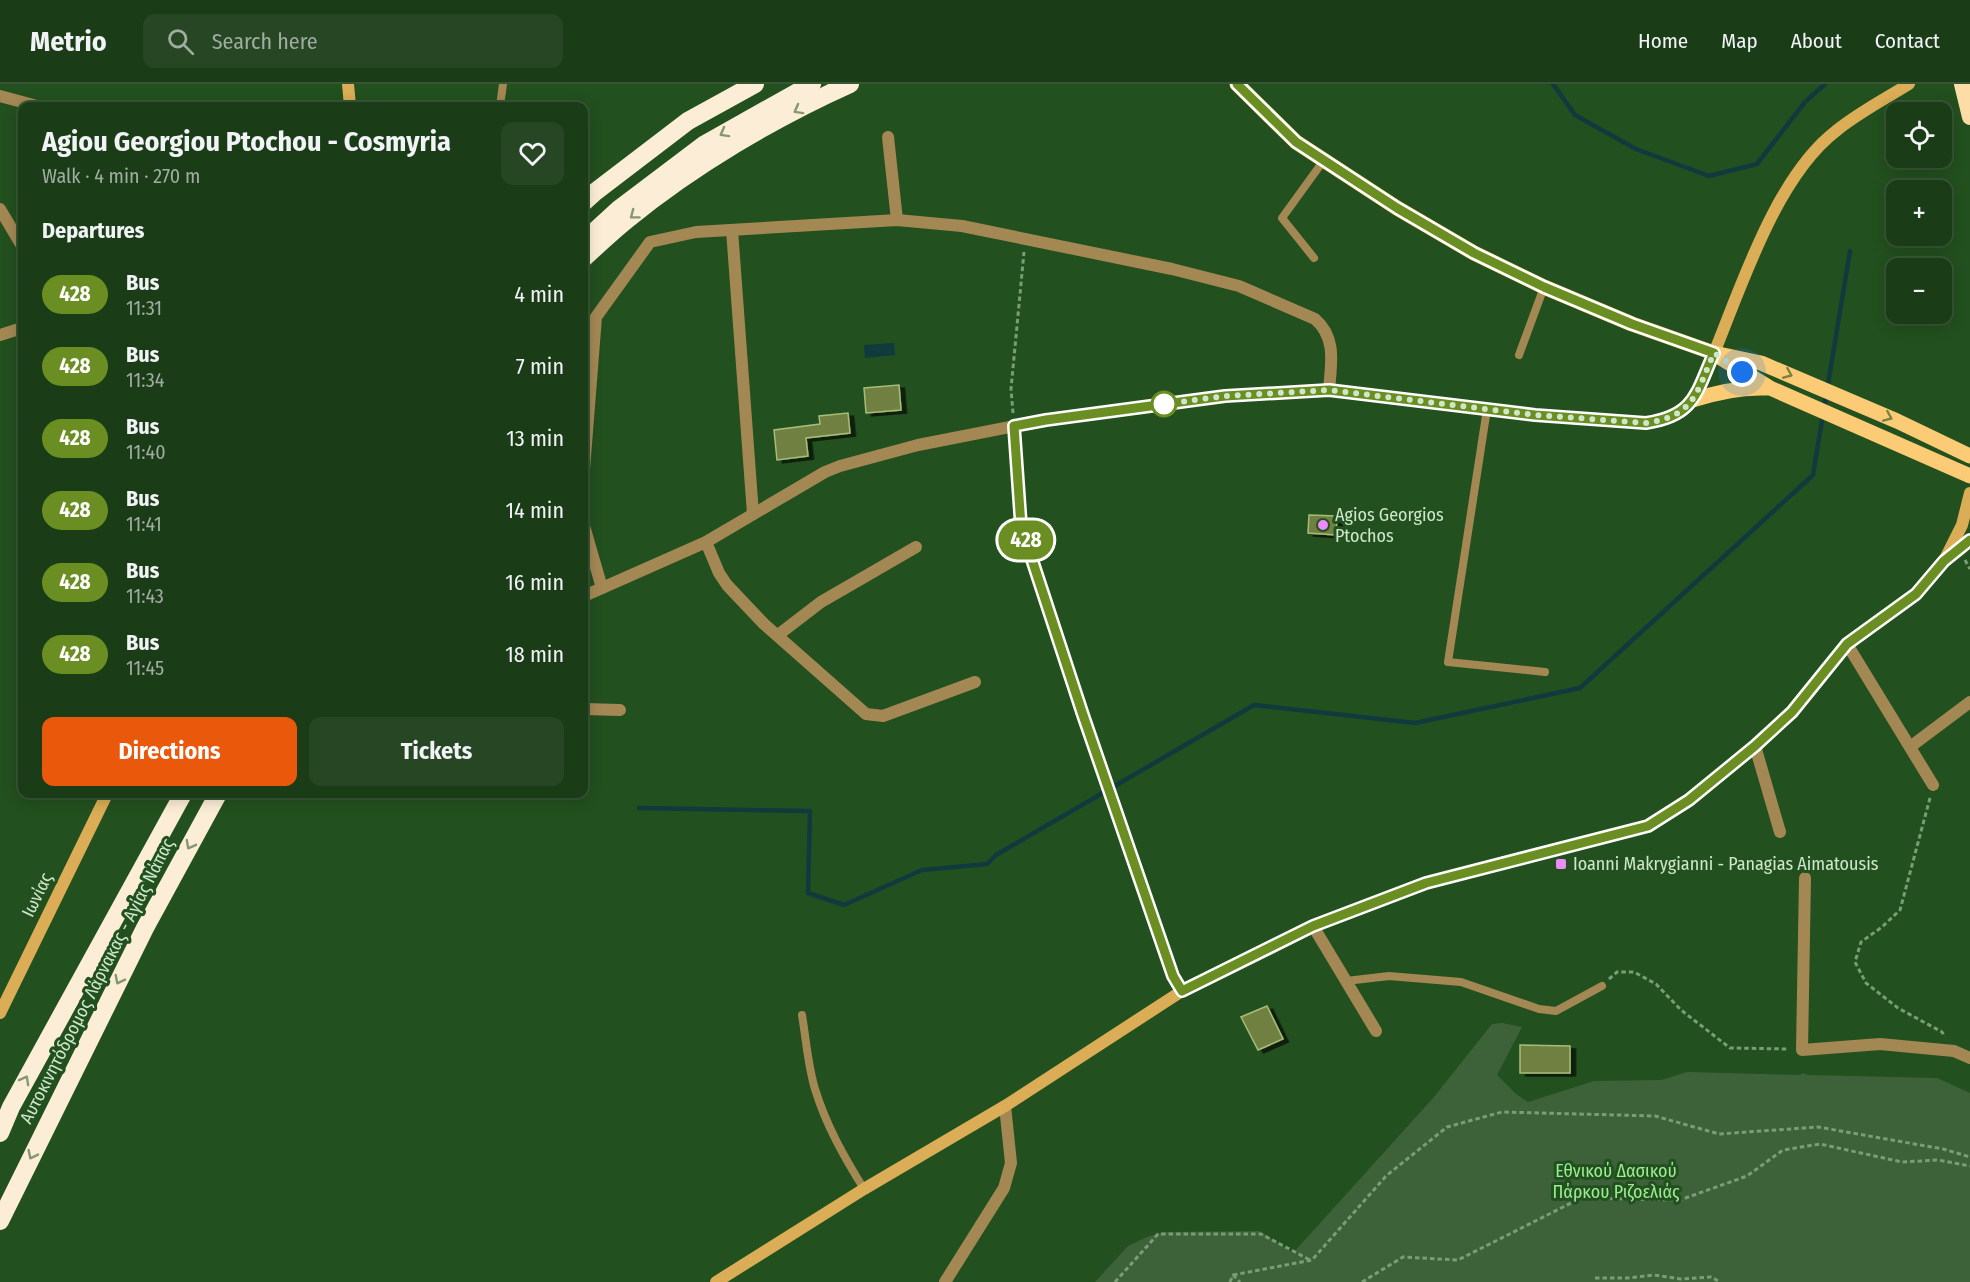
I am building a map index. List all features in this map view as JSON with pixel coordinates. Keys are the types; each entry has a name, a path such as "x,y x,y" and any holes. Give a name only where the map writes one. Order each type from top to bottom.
{"highway":[{"path":"588,186 680,114 729,84"},
{"path":"588,198 688,121 755,84"},
{"path":"588,237 619,208 705,144 812,84"},
{"path":"588,254 628,218 715,156 850,84"},
{"path":"1962,86 1970,117"},
{"path":"0,1133 11,1107 181,798"},
{"name":"Αυτοκινητόδρομος Λάρνακας - Αγίας Νάπας","path":"0,1221 145,928 216,798"}],"main road":[{"path":"348,84 350,102"},
{"path":"1237,84 1296,142 1397,208 1465,247 1544,287 1632,324 1714,353 1761,363 1897,421 1970,456"},
{"path":"1714,353 1768,221 1806,160 1835,131 1909,84"},
{"path":"1714,353 1770,388 1970,476"},
{"path":"1693,400 1730,389 1770,388"},
{"path":"716,1282 864,1189 1005,1106 1182,991 1313,926 1426,883 1648,826 1689,800 1755,746 1792,712 1847,644 1916,594 1944,561 1962,525 1970,493"},
{"name":"Ιωνίας","path":"0,1013 105,798"}],"street":[{"path":"0,96 22,102"},
{"path":"888,137 897,220"},
{"path":"0,209 18,239"},
{"path":"588,364 589,338 596,317 650,242 696,232 897,220 962,225 1172,269 1239,286 1315,320 1323,326 1332,348 1329,390"},
{"path":"732,230 753,514"},
{"path":"0,335 18,329"},
{"path":"588,594 706,542 840,466 918,445 1046,420 1225,396 1329,390 1535,415 1646,423 1679,413 1693,400 1714,353"},
{"path":"1014,426 1021,526 1173,976 1182,991"},
{"path":"588,540 602,588"},
{"path":"1944,561 1970,540"},
{"path":"706,542 719,573 727,585 764,624 866,714 883,716 975,681"},
{"path":"778,635 821,602 916,547"},
{"path":"1847,644 1933,785"},
{"path":"1910,747 1970,702"},
{"path":"588,709 620,710"},
{"path":"1755,746 1780,832"},
{"path":"1805,878 1802,1050 1880,1044 1954,1051 1970,1058"},
{"path":"1313,926 1376,1031"},
{"path":"945,1282 1004,1188 1011,1163 1005,1106"}],"lane":[{"path":"501,102 503,84"},
{"path":"1314,258 1282,218 1324,160"},
{"path":"1519,355 1544,287"},
{"path":"1487,409 1448,662 1545,672"},
{"path":"1346,981 1389,976 1461,982 1539,1009 1556,1011 1602,986"},
{"path":"802,1015 814,1086 826,1120 843,1155 864,1189"}],"path":[{"path":"1014,426 1011,389 1025,238"},
{"path":"1933,785 1900,910 1861,942 1855,962 1866,983 1898,1008 1942,1032 1954,1051"},
{"path":"1602,986 1617,972 1634,972 1656,984 1681,1010 1730,1048 1802,1050"},
{"path":"1233,1275 1312,1260 1386,1176 1447,1127 1502,1112 1655,1116 1719,1134 1818,1127 1943,1149 1970,1157"},
{"path":"1362,1282 1403,1257 1458,1260 1581,1198 1680,1200 1747,1176 1783,1150 1820,1144 1902,1161 1938,1160 1970,1166"},
{"path":"1115,1282 1158,1234 1261,1234 1312,1260"},
{"path":"1230,1282 1233,1275"},
{"path":"1233,1275 1240,1282"},
{"path":"1595,1278 1654,1275 1681,1279 1711,1277 1720,1282"}],"green space":[{"name":"Εθνικού Δασικού Πάρκου Ριζοελιάς","path":"1502,1023 1522,1027 1497,1075 1516,1094 1528,1102 1594,1081 1662,1080 1687,1072 1937,1078 1970,1093 1970,1282 1095,1282 1128,1246 1164,1232 1260,1231 1293,1253 1434,1097 1492,1024"}],"water":[{"path":"894,343 895,355 865,358 864,345"}],"building":[{"path":"899,385 901,410 866,413 864,388"},
{"path":"848,413 850,433 806,438 808,456 777,460 774,430 820,424 819,416"},
{"name":"Agios Georgios Ptochos","path":"1309,515 1337,516 1336,535 1308,533"},
{"path":"1267,1006 1283,1039 1258,1050 1241,1017"},
{"path":"1520,1045 1570,1046 1570,1073 1520,1073"}],"waterway":[{"path":"1553,84 1575,115 1636,149 1709,176 1757,164 1805,102 1825,84"},
{"path":"639,808 810,811 808,893 844,905 922,870 987,864 996,855 1254,705 1415,723 1580,688 1813,475 1850,251"}],"bus line":[{"name":"428","path":"1237,84 1296,142 1397,208 1474,253 1544,287 1632,324 1714,353 1693,400 1679,413 1646,423 1535,415 1329,390 1225,396 1014,426 1021,526 1173,976 1182,991 1313,926 1426,883 1648,826 1689,800 1755,746 1792,712 1847,644 1916,594 1944,561 1970,540"}],"place":[{"name":"Agios Georgios Ptochos","path":"1323,525"},
{"name":"Ioanni Makrygianni - Panagias Aimatousis","path":"1561,864"}],"route":[{"path":"1164,404 1158,405 1225,396 1329,390 1535,415 1646,423 1679,413 1693,400 1714,353 1742,372"}]}
